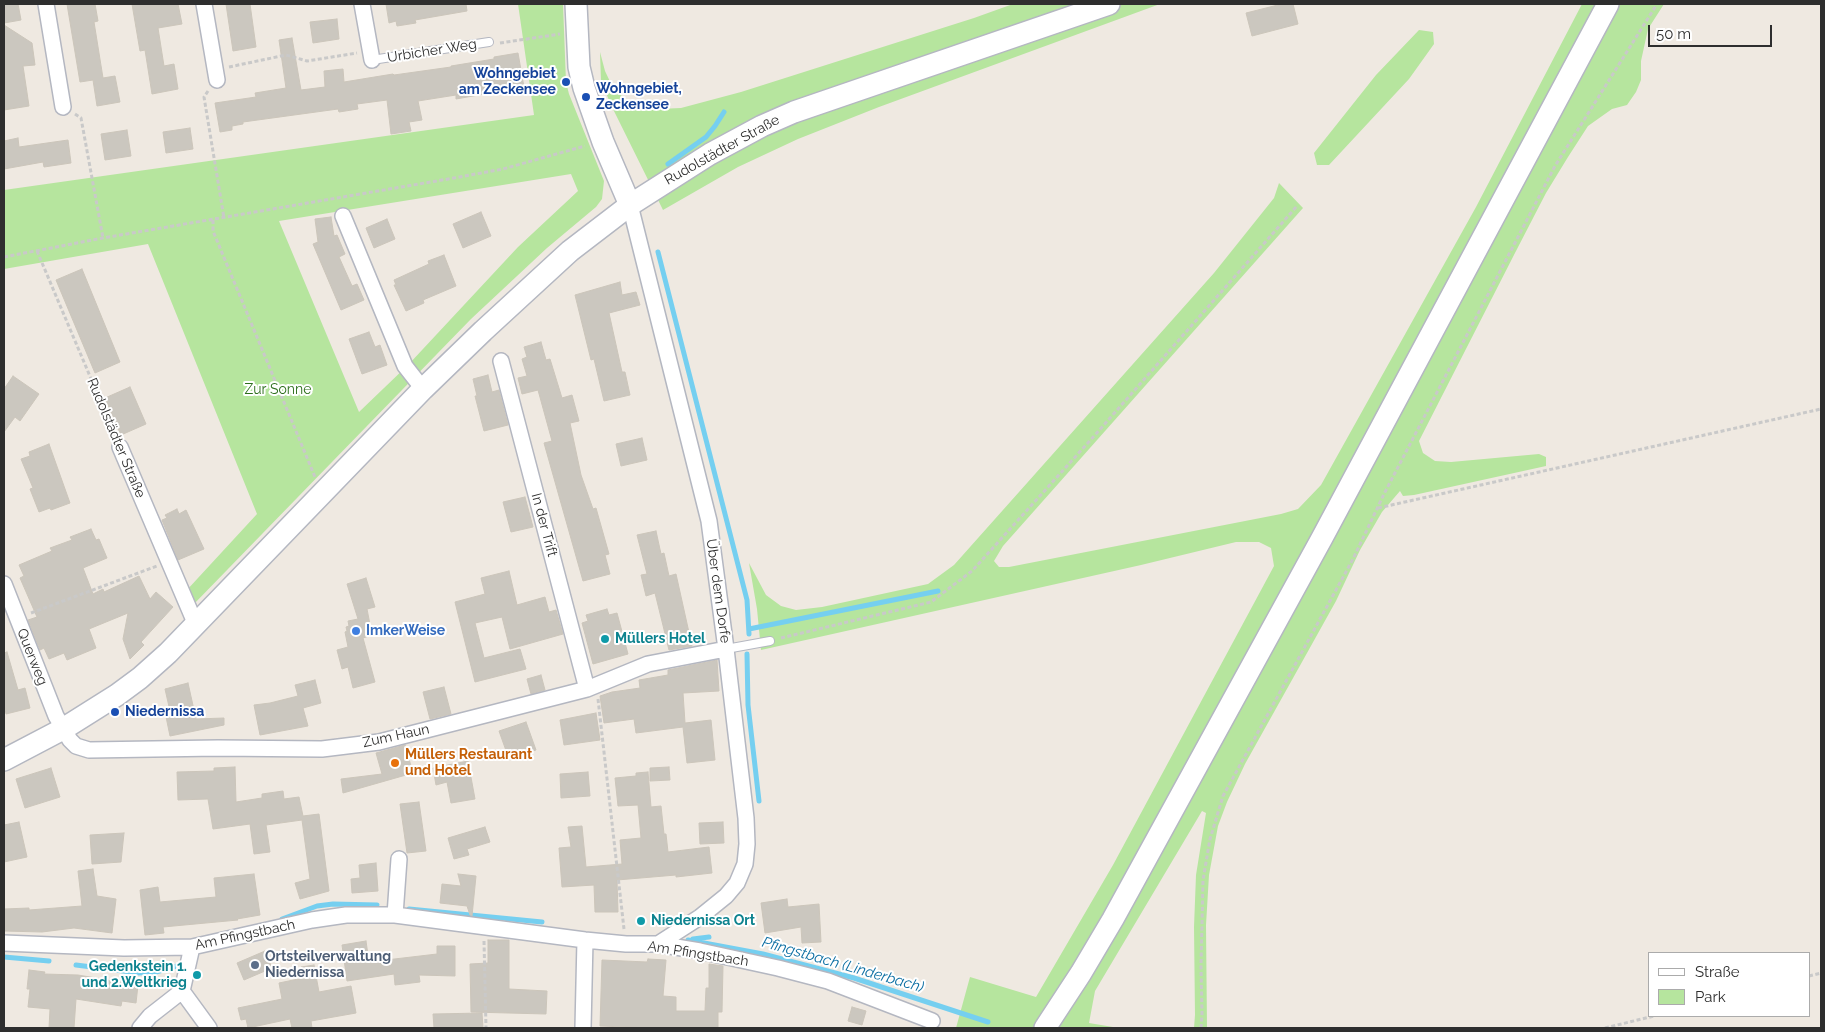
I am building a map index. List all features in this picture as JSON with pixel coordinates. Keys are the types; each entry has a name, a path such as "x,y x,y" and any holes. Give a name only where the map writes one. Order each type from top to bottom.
{"street":[{"path":"46,4 64,107"},
{"path":"204,4 216,75"},
{"name":"Urbicher Weg","path":"362,4 371,55"},
{"path":"576,4 579,67 586,97 630,205"},
{"name":"Rudolstädter Straße","path":"4,760 63,729 140,678 196,625 423,389 483,331 570,252 630,205 710,154 762,126 794,112 1109,4"},
{"path":"1045,1028 1113,919 1322,538 1608,4"},
{"name":"Über dem Dorfe","path":"630,205 709,521 726,649 748,844 745,864 737,883 726,896 700,917 658,944"},
{"path":"343,216 405,366 423,389"},
{"name":"In der Trift","path":"501,360 587,688"},
{"name":"Rudolstädter Straße","path":"120,447 196,625"},
{"name":"Querweg","path":"4,584 16,618 63,729"},
{"name":"Zum Haun","path":"63,729 76,746 89,750 322,749 379,742 587,688 648,664 726,649"},
{"path":"396,915 399,858"},
{"name":"Am Pfingstbach","path":"4,943 124,948 192,947 312,920 346,915 396,915 585,940 626,944 658,944 700,951 828,981 932,1021"},
{"path":"583,1028 585,940"},
{"path":"140,1028 150,1016 182,991 192,947"},
{"path":"182,991 210,1028"}],"lane":[{"name":"Urbicher Weg","path":"371,55 489,42"},
{"path":"726,649 770,640"}],"path":[{"path":"1201,1028 1203,880 1216,815 1232,777 1353,560 1377,508 1555,166 1657,4"},
{"path":"489,42 495,43 555,35"},
{"path":"224,218 204,98 216,75 286,55 307,61 371,55"},
{"path":"64,107 82,118 103,238"},
{"path":"4,257 103,238 503,169 603,142"},
{"path":"770,640 931,602 972,571 1297,206"},
{"path":"213,220 213,231 309,462"},
{"name":"Rudolstädter Straße","path":"37,251 120,447"},
{"path":"1377,508 1821,408"},
{"path":"16,618 169,562"},
{"path":"599,704 626,944"},
{"path":"483,927 486,1028"},
{"path":"1605,1028 1650,1017"}],"green space":[{"name":"Zur Sonne","path":"518,4 563,4 566,82 604,181 602,199 596,207 547,248 471,319 193,605 186,591 257,514 148,244 4,269 4,190 534,115","holes":["571,174 578,191 518,247 409,364 359,412 279,221"]},
{"path":"1013,4 1160,4 879,107 798,139 738,167 663,210 601,81 600,52 605,71 614,90 635,106 658,109 681,108 741,92"},
{"path":"1582,4 1664,4 1648,29 1641,61 1641,80 1636,92 1627,105 1612,109 1588,126 1568,157 1546,193 1419,441 1423,453 1435,461 1451,462 1539,454 1546,457 1546,466 1414,495 1403,496 1400,491 1382,512 1360,550 1336,601 1245,764 1218,826 1209,875 1206,925 1207,1028 1194,1028 1196,875 1206,813 1202,811 1095,991 1089,1023 1119,1028 956,1028 970,977 1036,997 1113,865 1274,566 1271,548 1259,542 1236,542 761,650 757,609 749,563 766,595 781,606 796,610 822,607 928,584 954,565 1214,273 1274,198 1279,183 1303,208 1003,546 994,561 999,567 1009,567 1281,514 1298,509 1321,485 1476,207"},
{"path":"1419,30 1433,32 1434,44 1409,79 1329,165 1317,165 1314,153 1376,75"}],"building":[{"path":"4,4 18,4 21,20 4,23"},
{"path":"67,4 95,4 98,21 94,22 103,78 115,76 120,102 97,106 93,80 80,82"},
{"path":"132,4 178,4 182,24 158,28 164,66 174,64 178,89 152,94 145,50 140,51"},
{"path":"226,4 250,4 256,47 233,51"},
{"path":"386,4 466,4 467,11 415,20 416,23 397,26 396,21 389,23"},
{"path":"1282,4 1293,4 1298,24 1252,36 1246,13"},
{"path":"337,19 339,39 313,43 310,22"},
{"path":"4,25 32,43 35,65 23,66 29,106 4,110"},
{"path":"292,38 301,90 325,87 324,71 343,69 344,82 451,67 518,53 524,87 456,99 456,95 418,101 422,120 409,122 411,131 391,134 387,100 357,104 358,109 339,112 338,109 243,122 243,124 232,126 232,130 220,132 215,103 256,97 255,93 286,88 279,40"},
{"path":"190,128 193,149 166,153 163,132"},
{"path":"127,130 131,156 105,160 101,134"},
{"path":"18,138 19,147 68,140 71,163 44,167 43,162 4,169 4,141"},
{"path":"481,212 491,236 463,248 453,224"},
{"path":"331,217 334,236 337,235 345,254 339,257 352,286 357,284 364,300 341,310 313,244 318,242 315,219"},
{"path":"387,219 395,239 374,248 366,228"},
{"path":"444,255 456,286 423,300 424,303 406,311 394,285 396,285 394,280 429,264 428,261"},
{"path":"82,269 120,362 95,373 56,280"},
{"path":"620,282 622,295 636,292 640,305 609,313 622,372 625,372 630,395 604,401 594,359 591,360 575,295"},
{"path":"369,332 375,347 380,345 387,365 362,374 349,339"},
{"path":"541,342 546,360 550,359 562,398 572,395 579,421 570,423 581,475 593,509 596,508 609,554 605,555 610,574 583,581 544,443 552,441 538,390 522,394 518,378 527,376 522,359 527,357 524,347"},
{"path":"488,375 492,392 499,390 508,425 484,431 475,396 477,396 473,379"},
{"path":"13,376 39,394 20,421 15,417 4,432 4,389"},
{"path":"130,387 146,424 121,435 105,398"},
{"path":"642,438 647,460 621,466 616,444"},
{"path":"49,444 70,503 39,512 30,489 33,488 21,459 30,456 29,452"},
{"path":"525,497 533,527 511,532 503,502"},
{"path":"177,509 179,514 186,510 204,549 178,560 162,520 167,518 165,515"},
{"path":"91,529 96,540 99,539 107,558 83,568 93,594 103,589 104,592 139,576 150,599 156,592 173,607 141,642 144,645 130,659 123,639 128,613 89,629 96,648 67,660 64,653 49,659 44,648 40,650 28,620 37,617 20,578 24,576 19,565 52,551 50,548 72,540 70,537"},
{"path":"656,531 661,554 664,553 669,576 676,574 692,646 669,650 655,593 646,596 641,575 647,574 637,535"},
{"path":"509,571 517,605 545,597 549,612 556,610 563,634 510,649 502,617 475,623 484,658 520,649 526,669 475,682 455,602 485,594 481,578"},
{"path":"366,578 375,607 367,609 372,635 363,638 375,682 353,688 348,667 342,669 337,650 348,647 345,632 347,631 346,627 349,626 348,621 358,619 347,584"},
{"name":"Müllers Hotel","path":"607,609 609,615 617,613 628,654 593,664 582,623 588,621 586,615"},
{"path":"7,652 18,690 25,688 30,708 6,714 4,704 4,653"},
{"path":"717,660 719,691 683,693 685,723 711,720 715,760 687,763 683,727 636,733 634,719 604,723 600,696 612,692 640,688 639,680 668,675 668,670"},
{"path":"541,675 545,690 531,694 527,679"},
{"path":"315,680 321,703 303,708 308,726 260,735 254,705 298,696 295,685"},
{"path":"188,683 196,719 224,718 224,725 170,736 165,712 170,711 165,689"},
{"path":"444,687 451,714 430,719 423,692"},
{"path":"596,713 600,740 564,745 560,720"},
{"path":"526,722 536,750 509,759 499,731"},
{"name":"Müllers Restaurant und Hotel","path":"405,745 413,773 343,793 341,779 382,774 376,753"},
{"path":"468,761 475,799 451,803 447,782 436,785 433,768"},
{"path":"235,767 236,802 262,798 262,794 283,791 284,799 299,797 303,816 319,814 329,891 300,899 295,883 310,879 302,820 266,825 270,852 254,854 250,824 213,829 208,799 178,800 177,772 214,771 214,768"},
{"path":"669,767 670,780 650,781 650,768"},
{"path":"51,768 60,797 25,808 16,779"},
{"path":"588,772 590,796 561,798 560,774"},
{"path":"648,772 651,807 661,806 668,852 709,847 712,873 617,880 618,912 595,912 594,885 562,887 559,848 571,847 568,827 582,826 586,867 622,864 620,840 641,838 638,805 618,806 615,778 636,776 636,773"},
{"path":"419,802 426,851 407,853 400,804"},
{"path":"19,822 27,857 4,862 4,825"},
{"path":"723,822 724,843 700,844 699,823"},
{"path":"485,827 490,842 467,849 469,855 454,859 448,838"},
{"path":"124,833 121,862 92,864 90,835"},
{"path":"376,863 378,891 352,893 351,879 360,878 359,865"},
{"path":"93,869 97,896 116,899 112,933 74,928 42,932 4,931 4,909 29,908 29,910 82,906 78,871"},
{"path":"254,874 260,915 238,920 163,927 164,933 145,935 140,890 158,887 160,902 216,897 214,878"},
{"path":"458,874 476,876 472,916 467,906 440,903 442,884 461,886"},
{"path":"787,899 788,907 819,904 821,942 802,943 801,927 765,933 761,903"},
{"path":"488,940 509,940 509,989 547,991 546,1014 471,1012 470,964 488,963"},
{"path":"366,941 369,962 437,954 437,946 455,946 455,976 419,975 420,982 395,985 394,974 347,981 342,945"},
{"name":"Ortsteilverwaltung Niedernissa","path":"265,951 272,968 244,980 237,963"},
{"path":"648,959 666,960 663,996 676,997 676,1011 705,1011 706,988 709,988 709,964 723,966 722,1012 718,1012 718,1028 600,1026 602,960 647,962"},
{"path":"314,965 319,992 351,986 356,1013 311,1021 312,1028 292,1028 290,1019 248,1028 246,1019 241,1020 238,1008 282,999 279,983 303,978 301,967"},
{"path":"29,970 45,972 44,974 78,975 138,985 136,1003 122,1001 121,1006 76,999 74,1028 49,1028 50,1009 28,1007 30,989 27,989"},
{"path":"852,1007 866,1011 862,1025 848,1021"},
{"path":"482,1013 483,1028 434,1028 433,1014"}],"waterway":[{"path":"668,164 706,137 724,112"},
{"path":"658,252 747,600 749,634"},
{"path":"749,629 938,591"},
{"path":"747,654 748,705 759,801"},
{"name":"Pfingstbach (Linderbach)","path":"282,919 317,906 333,904 377,905"},
{"name":"Pfingstbach (Linderbach)","path":"409,909 542,922"},
{"path":"693,939 709,937"},
{"name":"Pfingstbach (Linderbach)","path":"688,940 763,954 854,978 988,1022"},
{"name":"Pfingstbach (Linderbach)","path":"4,957 49,961"},
{"name":"Pfingstbach (Linderbach)","path":"76,965 139,973 156,972 177,966"}],"place":[{"name":"Wohngebiet am Zeckensee","path":"566,82"},
{"name":"Wohngebiet, Zeckensee","path":"586,97"},
{"name":"ImkerWeise","path":"356,631"},
{"name":"Müllers Hotel","path":"605,639"},
{"name":"Niedernissa","path":"115,712"},
{"name":"Müllers Restaurant und Hotel","path":"395,763"},
{"name":"Niedernissa Ort","path":"641,921"},
{"name":"Ortsteilverwaltung Niedernissa","path":"255,965"},
{"name":"Gedenkstein 1. und 2.Weltkrieg","path":"197,975"}]}
